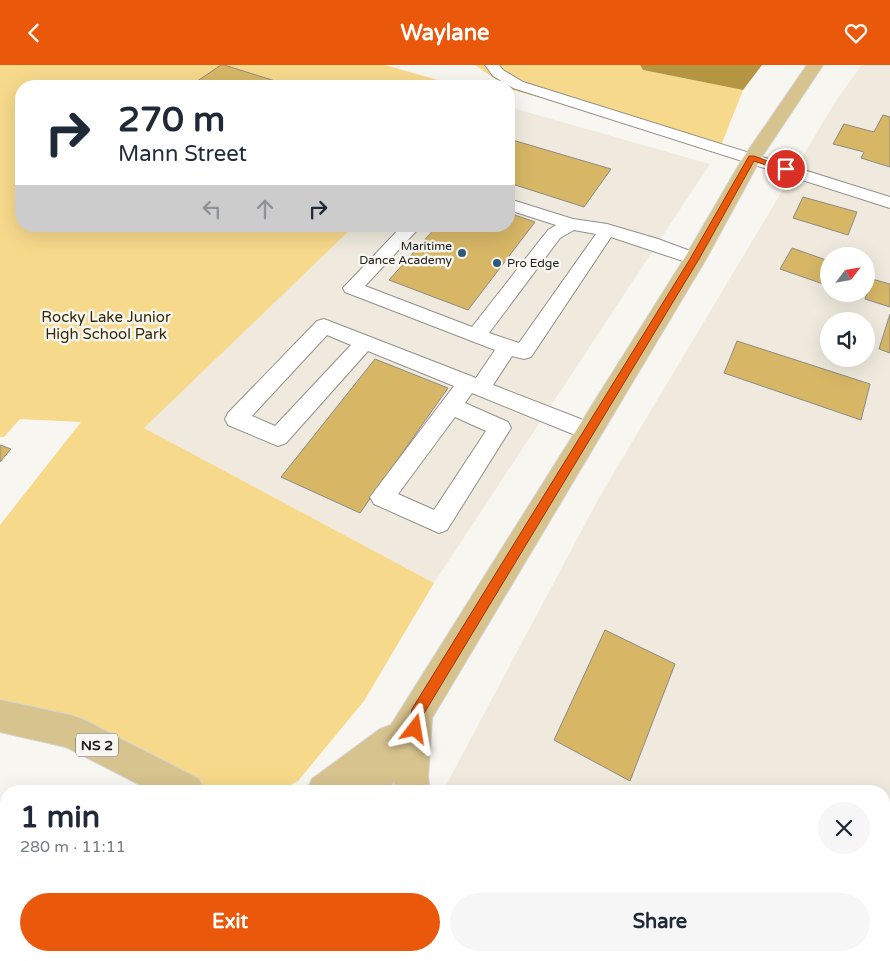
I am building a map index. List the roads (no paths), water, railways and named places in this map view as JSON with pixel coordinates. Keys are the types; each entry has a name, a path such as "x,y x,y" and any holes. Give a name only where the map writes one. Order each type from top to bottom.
{"main road":[{"path":"373,785 695,259 752,158 814,65"},
{"path":"333,785 385,748 416,713"},
{"path":"413,785 411,777 416,713"},
{"name":"NS 2","path":"0,717 70,731 175,785"}],"street":[{"path":"492,65 498,73 510,80"},
{"path":"515,83 890,203"},
{"path":"515,206 571,225 607,230 652,243 695,259"},
{"path":"476,335 554,234 571,225"},
{"path":"406,232 352,288 524,352 607,230"},
{"path":"365,342 278,437 236,419 324,326 365,342 474,386 588,431"},
{"path":"451,406 500,428 439,523 382,497 451,406 474,386 508,346"}],"place":[{"name":"Maritime Dance Academy","path":"462,253"},
{"name":"Pro Edge","path":"497,263"}],"park label":[{"name":"Rocky Lake Junior High School Park","path":"106,326"}]}
